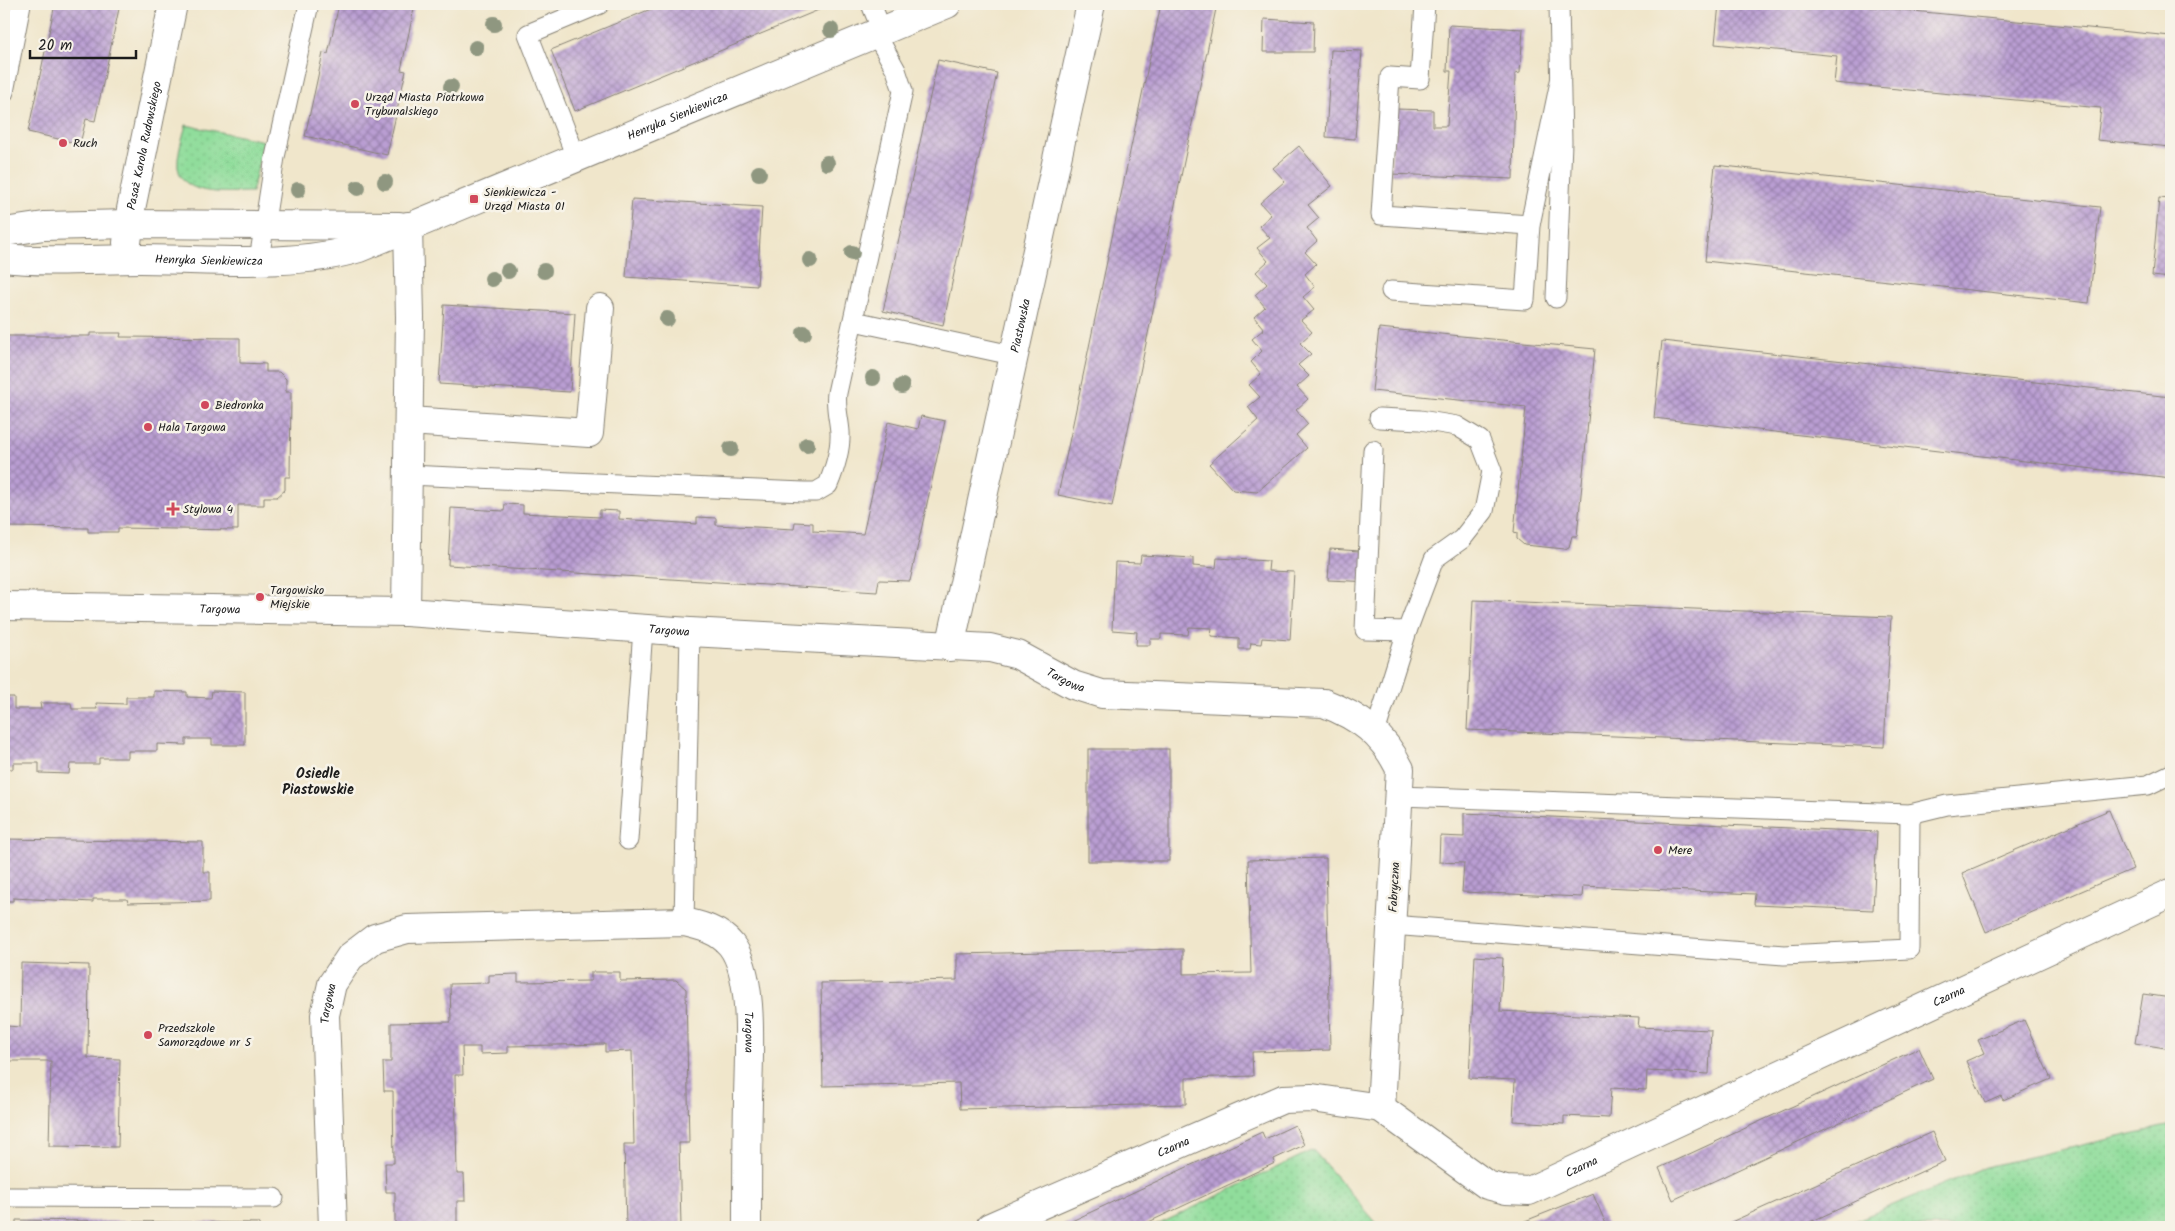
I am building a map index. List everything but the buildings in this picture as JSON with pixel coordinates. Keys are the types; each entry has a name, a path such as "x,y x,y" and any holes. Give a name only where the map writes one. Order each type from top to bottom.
{"street":[{"name":"Pasaż Karola Rudowskiego","path":"126,259 129,224 173,4"},
{"name":"Henryka Sienkiewicza","path":"4,258 259,260 318,258 340,254 359,248 408,226 947,4"},
{"name":"Piastowska","path":"950,647 1012,355 1091,4"},
{"name":"Henryka Sienkiewicza","path":"4,232 44,226 129,224 408,226"},
{"path":"406,612 410,316 408,226"},
{"path":"409,421 589,434 600,308"},
{"name":"Targowa","path":"4,606 406,612 690,632 1005,651 1027,660 1073,685 1102,694 1324,703"},
{"name":"Fabryczna","path":"1324,703 1351,714 1375,732 1392,752 1400,769 1381,1108"},
{"name":"Czarna","path":"990,1227 1283,1099 1312,1098 1381,1108 1487,1185 1506,1190 1528,1191 2171,893"},
{"name":"Targowa","path":"333,1227 325,1015 332,984 350,957 375,938 407,929 684,922 709,928 720,935 730,944 742,969 748,1006 747,1227"}],"lane":[{"path":"259,260 278,141 309,4"},
{"path":"576,157 528,34 600,4"},
{"path":"408,475 804,492 823,490 828,485 838,454 840,431 835,408 837,393 903,91 896,70 879,33 870,4"},
{"path":"1425,4 1420,79 1390,77 1381,215 1530,225"},
{"path":"1556,298 1562,142 1559,4"},
{"path":"4,92 15,6"},
{"path":"1391,291 1525,300 1530,225 1561,77"},
{"path":"854,321 1012,355"},
{"path":"1375,732 1407,631 1434,558 1462,539 1484,510 1492,472 1480,440 1457,426 1420,420 1379,418"},
{"path":"1373,450 1365,630 1407,631"},
{"path":"628,840 644,629"},
{"path":"684,922 690,632"},
{"path":"1399,796 1910,814 1947,805 2148,785 2171,774"},
{"path":"1391,926 1784,955 1909,949 1910,814"},
{"path":"4,1196 274,1198"}],"green space":[{"path":"186,125 264,141 252,192 217,192 193,187 184,181 179,172 178,159"},
{"path":"2171,1125 2171,1227 1840,1227 1985,1167"},
{"path":"1313,1150 1380,1227 1153,1227"}],"place":[{"name":"Urząd Miasta Piotrkowa Trybunalskiego","path":"355,104"},
{"name":"Ruch","path":"63,143"},
{"name":"Sienkiewicza - Urząd Miasta 01","path":"474,199"},
{"name":"Biedronka","path":"205,405"},
{"name":"Hala Targowa","path":"148,427"},
{"name":"Stylowa 4","path":"173,509"},
{"name":"Targowisko Miejskie","path":"260,597"},
{"name":"Mere","path":"1658,850"},
{"name":"Przedszkole Samorządowe nr 5","path":"148,1035"}],"district":[{"name":"Osiedle Piastowskie","path":"318,782"}]}
